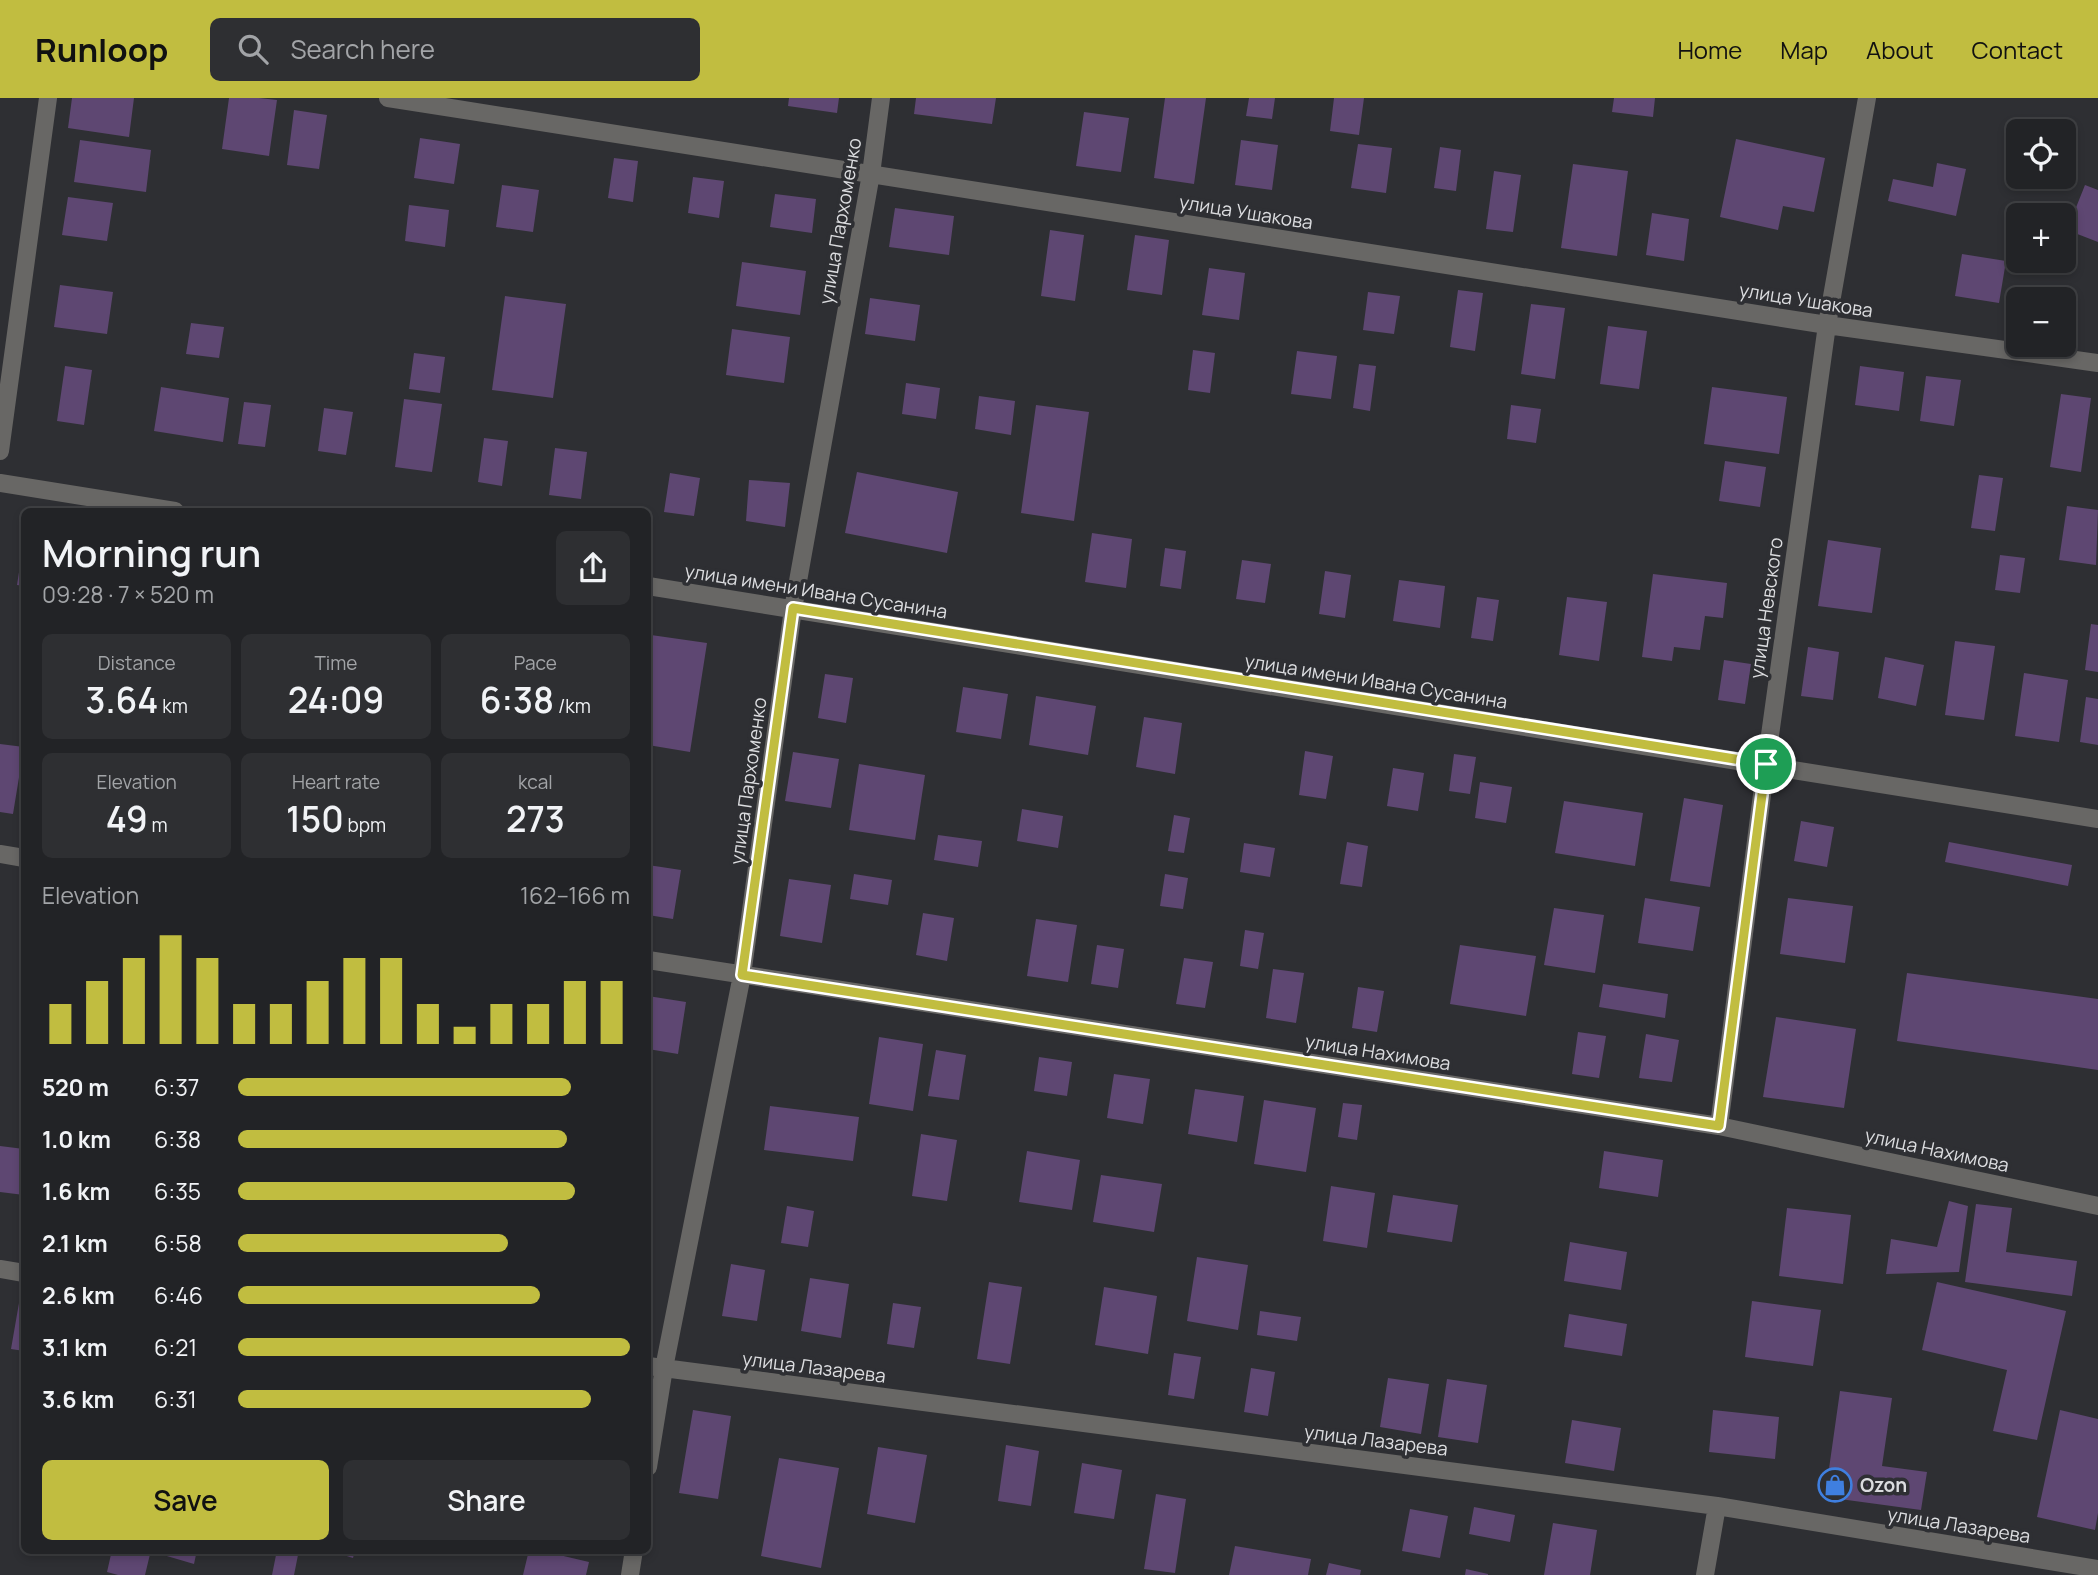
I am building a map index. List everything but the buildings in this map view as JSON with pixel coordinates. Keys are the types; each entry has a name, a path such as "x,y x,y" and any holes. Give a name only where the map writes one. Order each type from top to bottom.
{"street":[{"path":"0,451 48,98"},
{"name":"улица Ушакова","path":"388,98 1828,325 2098,363"},
{"name":"улица Пархоменко","path":"651,1430 656,1367 742,975 793,608 871,174 881,98"},
{"name":"улица Невского","path":"1719,1126 1766,764 1828,325 1867,98"},
{"path":"0,484 155,508"},
{"name":"улица имени Ивана Сусанина","path":"651,586 2098,819"},
{"path":"0,854 21,858"},
{"name":"улица Нахимова","path":"651,960 1719,1126 2098,1206"},
{"path":"0,1269 21,1272"},
{"name":"улица Лазарева","path":"656,1367 1717,1506 2098,1569"},
{"path":"1705,1575 1717,1506"},
{"path":"630,1575 633,1554"}],"place":[{"name":"Ozon","path":"1835,1485"}],"route":[{"path":"793,608 1766,764 1719,1126 742,975 793,608"}]}
